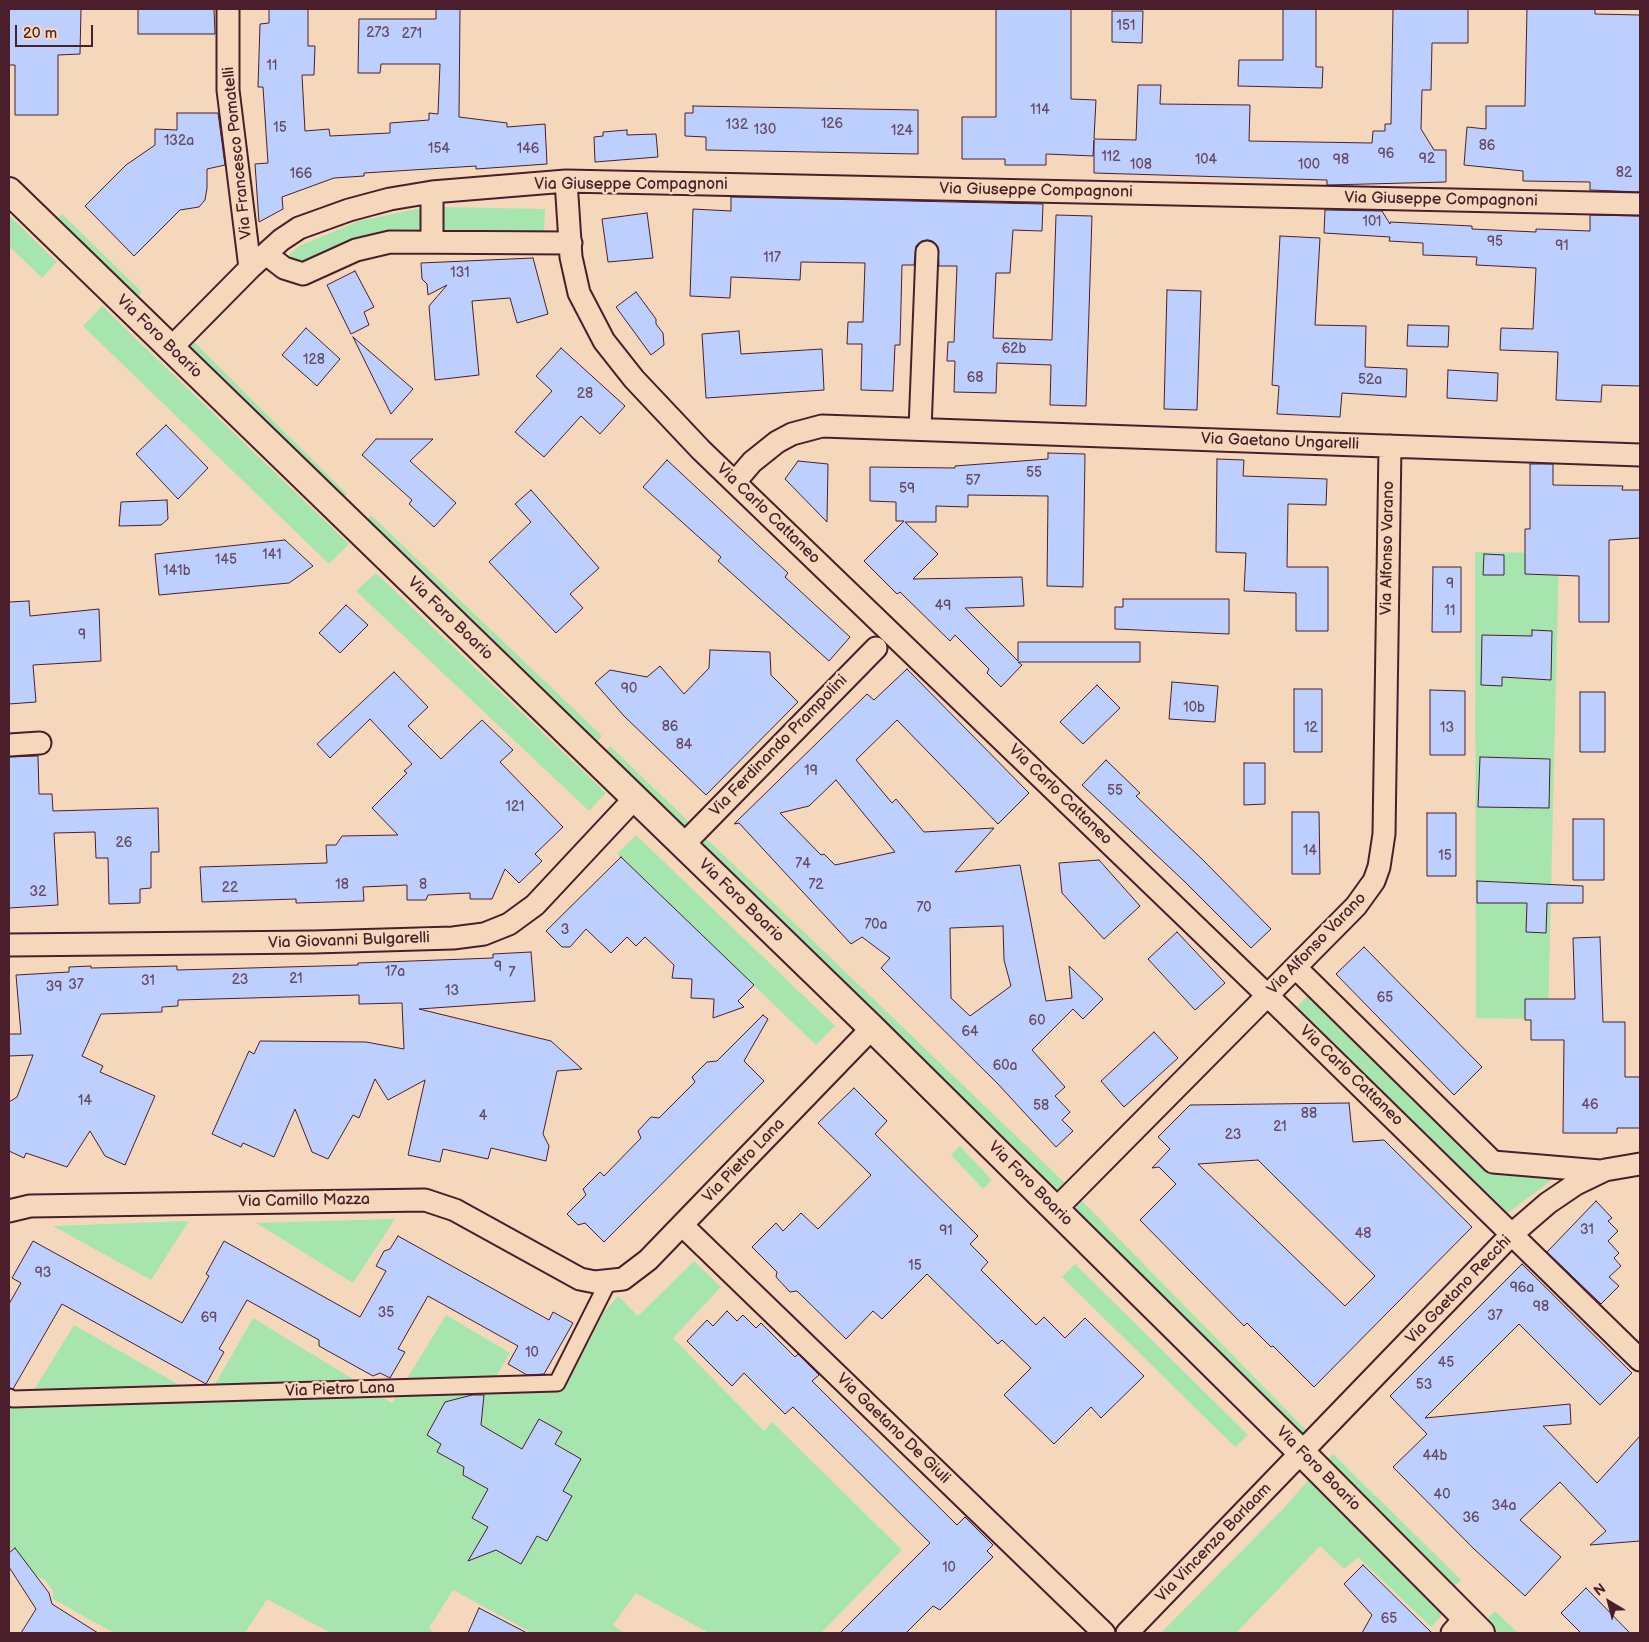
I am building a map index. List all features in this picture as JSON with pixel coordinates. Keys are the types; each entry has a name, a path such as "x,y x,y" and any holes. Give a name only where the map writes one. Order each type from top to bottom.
{"street":[{"name":"Via Francesco Pomatelli","path":"228,9 228,90 250,268"},
{"name":"Via Giuseppe Compagnoni","path":"171,348 250,268 287,236 319,220 390,198 432,192 566,181 1640,204"},
{"name":"Via Carlo Cattaneo","path":"566,181 574,276 579,293 604,341 634,379 734,482 1268,996 1640,1360"},
{"name":"Via Foro Boario","path":"9,191 872,1028 1056,1209 1302,1452 1466,1628"},
{"path":"432,192 432,241"},
{"path":"266,254 284,268 303,274 339,257 376,245 405,241 571,243"},
{"path":"920,429 927,252"},
{"name":"Via Gaetano Ungarelli","path":"734,482 765,450 792,434 808,429 838,426 1640,455"},
{"name":"Via Alfonso Varano","path":"1056,1209 1296,968 1367,893 1380,867 1382,851 1390,446"},
{"name":"Via Ferdinando Prampolini","path":"683,845 876,648"},
{"path":"9,745 40,743"},
{"name":"Via Giovanni Bulgarelli","path":"9,945 314,942 453,938 484,934 509,924 535,904 635,798"},
{"path":"1296,968 1493,1162 1603,1171"},
{"name":"Via Pietro Lana","path":"580,1279 608,1282 623,1279 635,1272 872,1028"},
{"name":"Via Gaetano Recchi","path":"1302,1452 1512,1234 1562,1192 1603,1171 1640,1164"},
{"name":"Via Camillo Mazza","path":"9,1211 30,1206 425,1200 455,1210 580,1279"},
{"name":"Via Gaetano De Giuli","path":"682,1225 1104,1633"},
{"name":"Via Pietro Lana","path":"9,1397 14,1400 558,1383 608,1282"},
{"name":"Via Vincenzo Barlaam","path":"1127,1633 1302,1452"}],"green space":[{"path":"442,207 545,209 544,232 441,231"},
{"path":"422,208 419,231 402,231 371,238 305,266 287,257 299,246 359,221"},
{"path":"62,214 142,292 132,302 53,224"},
{"path":"9,215 57,262 42,278 9,246"},
{"path":"102,306 349,544 329,564 83,326"},
{"path":"194,342 347,494 340,502 185,352"},
{"path":"371,515 602,736 592,747 362,526"},
{"path":"1475,552 1559,553 1548,1019 1476,1018"},
{"path":"376,573 606,793 589,811 356,591"},
{"path":"610,746 1065,1183 1054,1194 602,757"},
{"path":"636,835 835,1026 816,1045 617,854"},
{"path":"1312,991 1489,1167 1557,1176 1505,1215 1292,1012"},
{"path":"960,1146 992,1180 983,1189 951,1155"},
{"path":"1078,1197 1308,1432 1301,1438 1070,1210"},
{"path":"395,1219 353,1283 256,1223"},
{"path":"189,1221 151,1280 53,1226"},
{"path":"694,1261 721,1287 673,1338 764,1431 772,1422 902,1550 821,1633 709,1633 636,1593 613,1625 624,1633 532,1633 453,1590 429,1628 435,1633 331,1633 267,1599 245,1633 114,1633 53,1599 53,1591 46,1581 24,1568 15,1566 9,1568 9,1392 26,1403 74,1325 206,1400 253,1318 392,1403 446,1315 510,1353 493,1381 500,1393 566,1386 604,1312 618,1296 638,1316"},
{"path":"1075,1264 1248,1435 1235,1447 1062,1277"},
{"path":"1333,1454 1461,1580 1450,1591 1324,1464"},
{"path":"1310,1478 1444,1613 1431,1627 1358,1557 1344,1569 1320,1546 1236,1633 1161,1633 1283,1509"},
{"path":"1495,1611 1518,1633 1490,1633 1481,1625"}],"building":[{"path":"9,9 81,9 80,54 58,55 58,115 15,115 15,65 9,65"},
{"path":"138,9 214,9 215,34 138,34"},
{"path":"269,9 308,9 308,46 315,46 314,75 302,75 305,131 329,129 330,136 390,133 390,123 429,120 429,113 438,114 440,64 381,64 380,73 358,73 359,19 436,19 436,9 460,9 459,117 507,123 507,127 545,124 547,164 476,169 476,166 364,173 364,176 334,178 282,197 283,209 259,222 255,164 268,163 263,87 258,87 260,24 269,23"},
{"path":"996,9 1071,9 1071,99 1096,100 1094,139 1136,140 1138,85 1161,85 1160,104 1250,105 1249,141 1372,143 1373,131 1385,131 1385,124 1391,124 1393,9 1468,9 1468,43 1432,43 1431,90 1422,90 1421,129 1434,150 1446,150 1446,182 1327,185 1327,180 1094,173 1094,140 1093,156 1046,154 1046,165 1005,165 1005,159 962,159 962,117 996,117"},
{"path":"1283,9 1316,9 1316,67 1323,67 1322,88 1238,86 1239,60 1283,60"},
{"path":"1527,9 1595,9 1595,14 1640,15 1640,192 1590,190 1590,182 1523,181 1523,171 1464,165 1467,127 1486,129 1486,106 1525,106"},
{"path":"1112,11 1143,11 1142,43 1112,42"},
{"path":"693,106 918,110 918,154 706,150 706,137 685,136 685,113 693,113"},
{"path":"177,113 218,113 225,165 207,169 205,200 199,207 180,210 134,256 85,206 126,165 155,145 155,129 177,130"},
{"path":"627,130 627,135 656,134 658,157 595,162 594,137 603,136 603,132"},
{"path":"731,197 1043,204 1042,231 1013,230 1010,273 996,273 993,338 1052,340 1056,215 1092,216 1086,406 1050,405 1051,365 997,363 996,393 954,392 955,361 947,361 948,342 954,342 957,266 939,266 938,247 928,240 922,241 916,246 914,265 902,265 900,345 895,345 893,391 861,390 862,344 847,344 848,322 863,322 865,263 801,262 800,280 731,277 730,298 690,296 693,209 731,211"},
{"path":"1325,210 1382,211 1390,224 1390,222 1472,226 1472,229 1536,232 1536,229 1590,231 1590,215 1640,216 1640,386 1602,385 1601,402 1556,400 1558,352 1500,350 1501,328 1533,329 1536,268 1476,265 1477,257 1423,255 1423,243 1389,241 1390,237 1324,233"},
{"path":"647,213 653,258 608,262 602,219"},
{"path":"1280,236 1320,238 1315,325 1366,326 1365,367 1407,369 1406,397 1342,393 1340,417 1277,414 1279,386 1272,385"},
{"path":"533,258 548,314 517,323 510,298 472,301 479,375 435,380 429,306 447,285 428,295 427,284 422,279 421,263"},
{"path":"355,271 374,307 364,312 369,325 351,334 327,285"},
{"path":"1167,290 1201,291 1197,410 1164,409"},
{"path":"636,292 656,319 656,324 663,333 664,345 651,355 616,307"},
{"path":"1408,325 1449,326 1448,347 1407,346"},
{"path":"306,328 340,359 317,386 282,355"},
{"path":"739,331 741,354 822,349 824,390 706,398 702,334"},
{"path":"353,337 413,389 391,414"},
{"path":"561,348 625,406 600,434 581,416 544,457 515,432 552,391 536,376"},
{"path":"1448,370 1498,373 1497,401 1447,398"},
{"path":"166,425 208,468 178,499 136,454"},
{"path":"376,439 433,439 410,461 456,503 434,527 409,504 412,500 362,455"},
{"path":"1048,453 1085,454 1083,587 1047,586 1048,496 968,495 968,507 936,506 936,522 905,522 938,554 913,579 1022,577 1024,606 965,608 1018,661 1018,642 1140,642 1140,662 1018,662 1022,665 1001,687 987,673 989,669 955,635 950,641 900,592 897,594 864,561 904,521 896,521 896,502 870,501 870,467 955,468 955,466 1048,459"},
{"path":"1217,459 1244,460 1243,476 1327,479 1326,505 1288,504 1287,567 1328,567 1328,631 1296,631 1296,593 1244,591 1246,553 1216,552"},
{"path":"667,460 788,573 785,577 850,637 829,661 718,561 721,557 643,487"},
{"path":"798,461 828,464 827,522 785,479"},
{"path":"1530,464 1553,464 1553,485 1623,486 1622,490 1640,490 1640,538 1609,540 1609,622 1579,622 1579,576 1525,574 1525,529 1530,529"},
{"path":"531,490 599,568 570,594 583,608 556,633 489,562 531,522 515,504"},
{"path":"167,500 168,519 161,525 119,526 121,502"},
{"path":"285,540 313,566 289,583 159,595 155,554"},
{"path":"1484,554 1504,555 1504,575 1483,575"},
{"path":"1433,567 1461,567 1461,632 1432,632"},
{"path":"1123,599 1229,599 1229,634 1115,629 1115,607 1123,607"},
{"path":"29,601 30,616 99,609 101,661 33,665 36,702 9,704 9,602"},
{"path":"346,605 368,625 340,653 319,633"},
{"path":"1532,630 1552,631 1551,680 1502,677 1502,686 1481,685 1482,635 1532,636"},
{"path":"710,650 770,652 771,675 798,702 706,795 624,716 595,683 610,670 647,677 660,666 684,694 709,668"},
{"path":"907,669 1029,793 998,824 897,720 856,760 892,803 896,799 924,832 994,828 955,872 1020,865 1046,1001 1072,998 1069,966 1103,999 1083,1019 1073,1009 1032,1050 1065,1087 1055,1096 1070,1112 1062,1120 1073,1131 1056,1147 998,1084 881,968 890,958 862,937 851,944 739,823 734,824 867,694 874,700","holes":["836,780 895,852 835,865 824,854 821,855 780,813 809,806","1003,926 1004,960 1011,986 970,1016 951,998 950,928"]},
{"path":"394,672 428,707 408,726 441,759 482,720 513,750 500,762 563,827 535,854 542,861 519,883 505,869 492,899 470,899 470,893 428,895 426,900 407,900 407,885 363,887 364,901 296,903 296,899 202,902 200,867 327,863 326,845 336,845 342,836 398,835 372,808 407,773 404,771 412,764 370,719 330,758 317,744"},
{"path":"1172,682 1218,686 1215,722 1169,719"},
{"path":"1097,685 1120,708 1083,744 1060,722"},
{"path":"1294,689 1322,689 1322,752 1294,752"},
{"path":"1430,690 1465,691 1465,755 1430,755"},
{"path":"1580,692 1605,692 1605,752 1580,752"},
{"path":"38,756 39,794 52,794 53,811 158,808 159,852 151,852 151,888 140,889 140,903 109,904 108,858 96,858 95,832 54,833 58,905 9,908 9,757"},
{"path":"1480,757 1550,759 1549,808 1478,807"},
{"path":"1106,760 1140,793 1136,796 1271,929 1251,948 1184,881 1082,785"},
{"path":"1244,763 1265,763 1265,804 1244,805"},
{"path":"1292,812 1319,812 1320,874 1292,874"},
{"path":"1427,813 1456,813 1456,876 1427,876"},
{"path":"1573,819 1604,819 1604,880 1573,880"},
{"path":"621,857 754,985 738,1001 744,1007 713,1018 714,999 691,998 692,979 672,978 674,965 645,937 636,946 627,937 611,953 586,929 570,947 562,947 546,931"},
{"path":"1099,860 1140,906 1104,939 1062,893 1059,863"},
{"path":"1477,881 1583,886 1583,903 1547,903 1546,933 1526,932 1527,903 1477,903"},
{"path":"1177,932 1225,983 1195,1010 1148,959"},
{"path":"1600,937 1603,1022 1625,1022 1625,1077 1640,1077 1640,1128 1617,1128 1617,1133 1563,1133 1564,1040 1531,1040 1531,1020 1525,1020 1525,999 1575,999 1573,938"},
{"path":"1364,947 1482,1067 1454,1095 1336,974"},
{"path":"531,952 535,1001 419,1009 551,1041 582,1069 557,1071 543,1134 549,1146 546,1161 491,1148 488,1159 443,1149 440,1162 408,1155 425,1080 388,1100 375,1079 359,1118 353,1115 328,1159 312,1152 295,1109 274,1157 243,1143 241,1147 212,1134 249,1051 254,1054 260,1041 366,1042 404,1049 402,1003 359,1004 359,995 178,1000 178,1006 162,1007 162,1012 101,1014 82,1056 103,1066 100,1072 155,1096 125,1165 105,1156 90,1131 67,1167 26,1153 24,1158 9,1151 9,1102 17,1097 33,1055 9,1056 9,1034 21,1034 16,975 69,972 69,967 91,966 91,968 177,966 177,970 358,965 358,963 493,958 493,954"},
{"path":"763,1015 768,1019 744,1061 764,1081 604,1242 585,1223 578,1225 567,1214 586,1195 583,1189 600,1172 604,1176 641,1138 638,1131 651,1117 659,1118 695,1082 692,1077 707,1062 717,1061"},
{"path":"1154,1032 1178,1058 1124,1107 1101,1081"},
{"path":"854,1088 887,1121 875,1134 978,1236 970,1244 988,1262 981,1270 1036,1325 1044,1317 1065,1338 1085,1318 1144,1376 1101,1418 1091,1407 1054,1444 1004,1395 1031,1368 1002,1340 998,1344 927,1274 882,1319 873,1311 846,1339 797,1291 790,1292 776,1277 777,1272 752,1247 776,1223 783,1231 801,1213 818,1229 871,1175 818,1123"},
{"path":"1349,1103 1353,1142 1384,1140 1472,1227 1314,1387 1247,1323 1244,1326 1140,1220 1176,1184 1159,1167 1152,1168 1170,1149 1158,1137 1190,1105","holes":["1258,1160 1375,1276 1345,1306 1198,1164"]},
{"path":"1596,1201 1612,1218 1608,1221 1618,1231 1608,1241 1619,1253 1614,1258 1621,1266 1609,1277 1619,1286 1601,1304 1547,1252"},
{"path":"398,1236 549,1320 553,1312 573,1323 544,1374 527,1375 508,1364 518,1346 428,1296 398,1349 405,1352 390,1378 380,1373 373,1376 319,1346 319,1340 247,1300 219,1349 224,1352 206,1384 62,1304 13,1389 9,1388 9,1304 21,1283 12,1278 33,1241 182,1323 209,1276 206,1274 224,1241 360,1317 386,1271 376,1266 384,1251 390,1249"},
{"path":"1522,1264 1632,1373 1600,1405 1519,1324 1425,1418 1570,1404 1571,1424 1543,1426 1597,1483 1640,1436 1640,1541 1590,1545 1606,1531 1560,1482 1520,1520 1561,1557 1525,1596 1474,1549 1393,1467 1427,1434 1390,1396"},
{"path":"727,1311 737,1321 743,1315 756,1328 761,1323 795,1357 798,1354 819,1375 812,1381 957,1525 965,1517 993,1545 987,1551 993,1557 940,1610 933,1606 906,1633 840,1633 930,1543 793,1407 785,1414 744,1373 732,1386 687,1341 707,1320 713,1326"},
{"path":"472,1395 484,1395 481,1425 522,1449 539,1419 562,1432 555,1444 581,1459 563,1491 572,1496 547,1541 537,1536 521,1564 496,1550 468,1561 488,1527 472,1518 488,1489 463,1475 464,1467 437,1452 441,1444 427,1435 445,1402"},
{"path":"15,1548 49,1593 52,1604 98,1633 21,1633 36,1609 9,1567 9,1553"},
{"path":"1363,1565 1432,1633 1362,1633 1372,1615 1344,1584"},
{"path":"1586,1588 1630,1633 1581,1633 1561,1613"},
{"path":"479,1608 527,1633 468,1633"}]}
